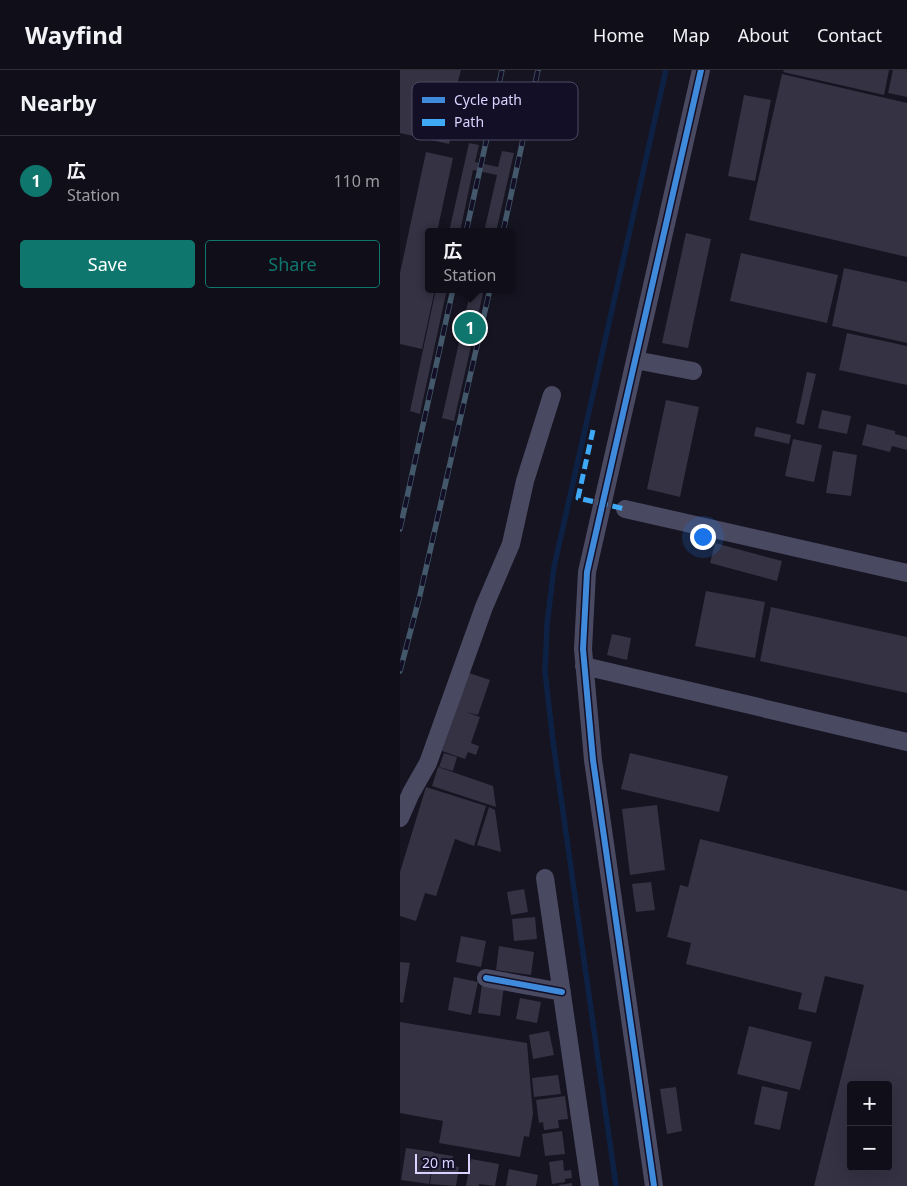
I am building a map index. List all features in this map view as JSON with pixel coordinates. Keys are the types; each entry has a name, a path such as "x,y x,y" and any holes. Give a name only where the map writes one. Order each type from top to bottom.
{"street":[{"path":"654,1186 593,760 583,649 587,572 701,70"},
{"path":"635,360 693,371"},
{"path":"400,818 428,763 484,607 511,544 524,481 552,395"},
{"path":"625,509 907,573"},
{"path":"584,666 907,742"},
{"path":"545,878 590,1186"},
{"path":"486,978 562,992"}],"building":[{"path":"400,70 461,70 458,82 412,82 412,136 400,133"},
{"path":"784,70 889,70 884,95 783,72"},
{"path":"893,70 907,70 907,97 888,93"},
{"path":"782,74 907,103 907,257 749,220"},
{"path":"744,95 771,100 755,181 728,176"},
{"path":"431,140 450,140 449,144"},
{"path":"469,143 479,145 475,162 498,167 502,151 514,153 497,228 485,228 497,175 473,170 461,228 450,228"},
{"path":"426,152 453,158 438,228 425,228 425,293 434,293 422,349 400,344 400,273"},
{"path":"686,233 711,239 688,348 662,343"},
{"path":"741,253 838,275 827,323 730,301"},
{"path":"844,268 907,282 907,343 832,326"},
{"path":"435,293 446,293 420,414 410,411"},
{"path":"470,293 483,293 454,421 442,418"},
{"path":"847,333 907,346 907,385 839,370"},
{"path":"807,372 816,374 804,425 796,423"},
{"path":"666,400 699,407 680,497 647,489"},
{"path":"822,410 851,416 847,434 818,428"},
{"path":"867,424 895,431 895,434 907,437 907,450 892,446 890,452 862,445"},
{"path":"756,427 791,435 789,444 754,436"},
{"path":"793,439 822,445 814,482 785,476"},
{"path":"833,451 857,455 851,496 826,493"},
{"path":"715,543 782,561 777,581 710,563"},
{"path":"706,591 765,602 755,658 695,646"},
{"path":"771,607 907,637 907,693 760,661"},
{"path":"612,634 631,638 627,660 607,655"},
{"path":"469,673 490,680 478,715 466,712 480,717 471,743 479,746 476,755 468,752 465,759 442,751"},
{"path":"444,753 457,757 453,771 439,767"},
{"path":"630,753 728,776 719,812 621,789"},
{"path":"438,767 493,786 496,807 432,786"},
{"path":"426,787 486,806 474,846 455,839 436,896 425,893 416,921 400,916 400,872"},
{"path":"657,805 665,870 630,875 622,809"},
{"path":"489,807 495,810 501,852 477,845"},
{"path":"700,839 907,891 907,1186 814,1186 864,985 825,976 816,1013 798,1009 802,993 686,964 691,943 667,937 680,885 688,887"},
{"path":"651,882 655,910 636,912 632,884"},
{"path":"524,889 528,912 511,915 507,892"},
{"path":"535,917 537,939 514,941 512,919"},
{"path":"461,936 486,941 481,967 456,962"},
{"path":"499,946 534,952 531,975 496,970"},
{"path":"400,962 410,963 403,1003 400,1002"},
{"path":"454,977 478,982 471,1015 448,1010"},
{"path":"482,984 504,986 500,1016 478,1013"},
{"path":"520,998 541,1002 537,1023 516,1019"},
{"path":"400,1022 527,1043 533,1114 529,1137 524,1136 520,1157 439,1143 443,1121 400,1113"},
{"path":"749,1026 812,1042 800,1090 737,1074"},
{"path":"549,1031 554,1055 533,1059 529,1035"},
{"path":"558,1075 561,1094 534,1097 532,1078"},
{"path":"762,1086 788,1092 780,1130 754,1124"},
{"path":"676,1087 682,1131 667,1134 660,1089"},
{"path":"565,1096 568,1119 558,1120 559,1128 544,1130 543,1122 539,1123 536,1100"},
{"path":"562,1131 565,1154 545,1156 542,1134"},
{"path":"406,1148 434,1152 429,1184 401,1180"},
{"path":"434,1153 453,1156 452,1166 459,1167 456,1186 430,1184"},
{"path":"471,1159 499,1164 495,1186 479,1184 479,1186 466,1186"},
{"path":"563,1160 564,1171 571,1170 572,1178 565,1179 565,1182 552,1184 549,1162"},
{"path":"509,1169 538,1175 536,1186 506,1186"},
{"path":"572,1183 572,1186 559,1186 559,1185"}],"waterway":[{"path":"616,1186 553,741 545,672 547,625 554,567 666,70"}],"railway":[{"path":"499,82 502,70"},
{"path":"535,82 538,70"},
{"path":"467,228 486,140"},
{"path":"504,228 523,140"},
{"path":"400,529 452,293"},
{"path":"400,671 419,599 489,293"}],"marked path":[{"path":"593,430 578,498 625,509"}],"cycle path":[{"path":"654,1186 593,760 583,649 587,572 701,70"},
{"path":"486,978 562,992"}],"place":[{"name":"広","path":"470,328"}]}
